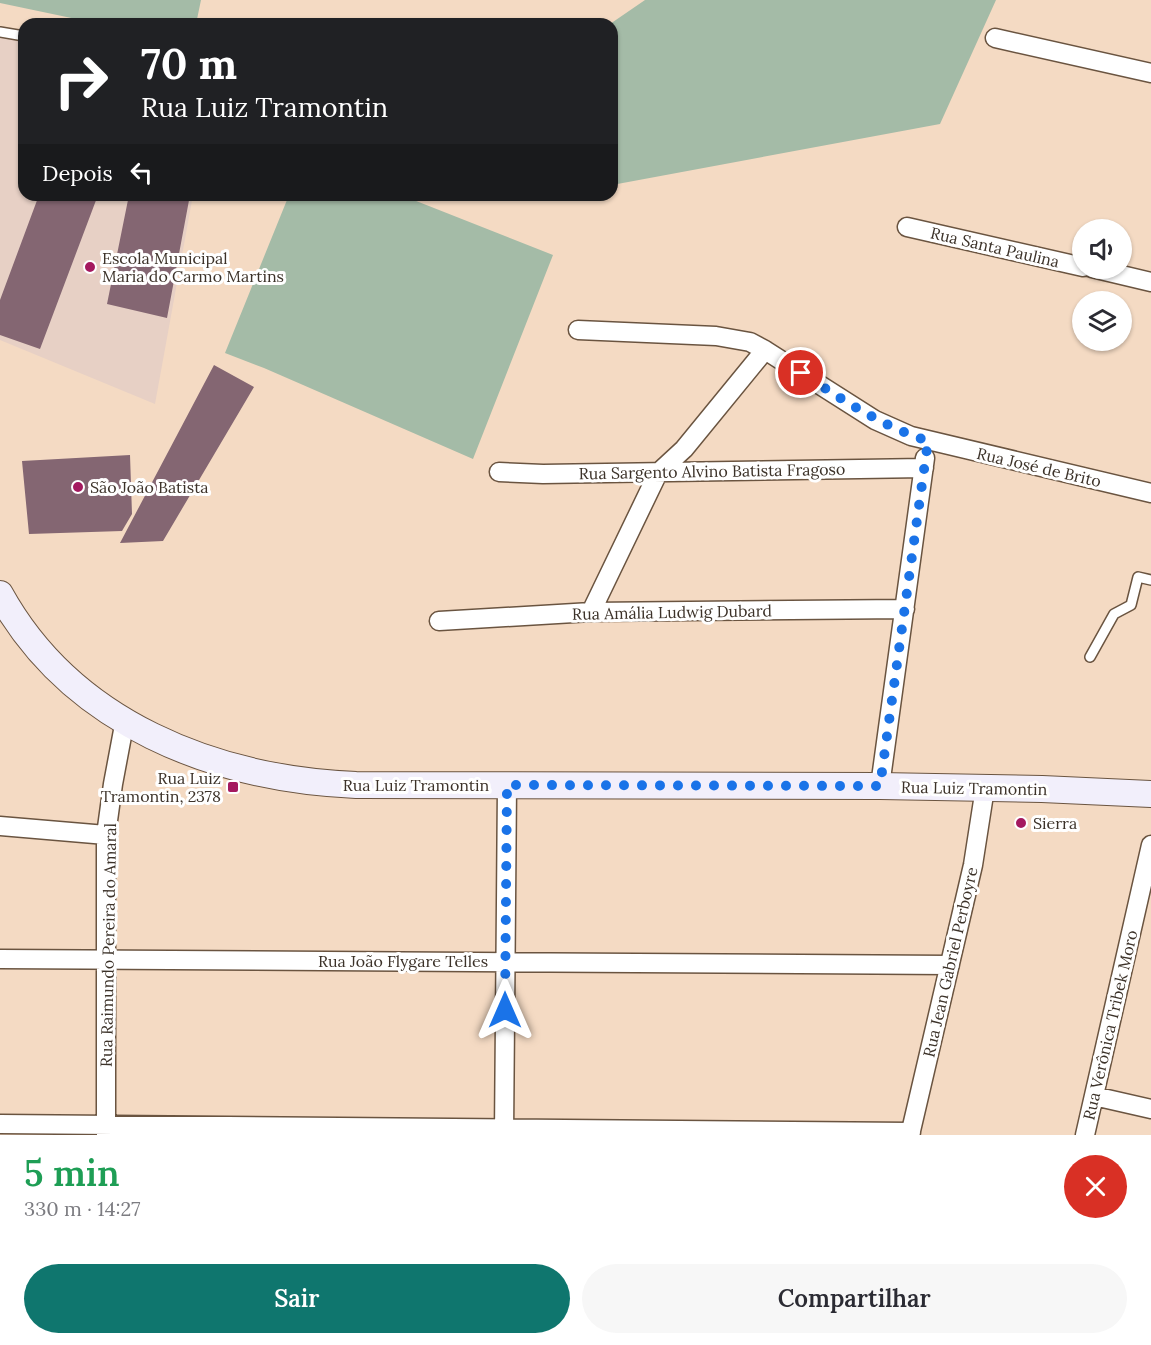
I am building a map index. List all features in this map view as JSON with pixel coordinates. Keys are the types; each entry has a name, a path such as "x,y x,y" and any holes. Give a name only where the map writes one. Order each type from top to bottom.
{"main road":[{"name":"Rua Luiz Tramontin","path":"0,594 27,635 84,694 125,720 183,750 220,764 284,779 356,785 880,786 1151,794"}],"street":[{"path":"995,38 1151,73"},
{"name":"Rua Santa Paulina","path":"907,227 1072,264"},
{"path":"1132,277 1151,282"},
{"name":"Rua José de Brito","path":"578,330 717,336 742,340 765,350 893,429 928,441 1151,493"},
{"path":"591,612 658,473 684,448 765,350"},
{"path":"880,786 928,441"},
{"name":"Rua Sargento Alvino Batista Fragoso","path":"499,472 658,473 924,468"},
{"name":"Rua Amália Ludwig Dubard","path":"439,621 591,612 904,609"},
{"name":"Rua Raimundo Pereira do Amaral","path":"106,1130 106,835 125,720"},
{"path":"504,1132 507,785"},
{"name":"Rua Jean Gabriel Perboyre","path":"910,1133 973,865 985,788"},
{"path":"0,826 106,835"},
{"name":"Rua Verônica Tribek Moro","path":"1085,1135 1151,845"},
{"name":"Rua João Flygare Telles","path":"0,959 950,965"},
{"path":"1094,1096 1151,1108"},
{"path":"0,1124 106,1130 910,1133"}],"lane":[{"path":"0,32 18,35"},
{"path":"1090,657 1114,614 1131,605 1138,577 1151,580"}],"shaded area":[{"name":"Escola Municipal Maria do Carmo Martins","path":"0,37 18,41 18,201 192,201 155,404 0,340"}],"green space":[{"path":"0,0 201,0 197,18 71,18 0,3"},
{"path":"645,0 996,0 940,124 618,184 618,19"},
{"path":"287,201 416,201 553,255 473,459 225,353"}],"building":[{"path":"37,201 96,201 40,349 0,335 0,300"},
{"path":"128,201 189,201 167,318 107,304"},
{"path":"214,365 254,387 163,541 120,543"},
{"name":"São João Batista","path":"130,455 132,514 122,531 29,534 22,461"}],"place":[{"name":"Escola Municipal Maria do Carmo Martins","path":"90,267"},
{"name":"São João Batista","path":"78,487"},
{"name":"Rua Luiz Tramontin, 2378","path":"233,787"},
{"name":"Sierra","path":"1021,823"}],"route":[{"path":"505,1010 507,785 880,786 928,441 875,420 801,373"}]}
